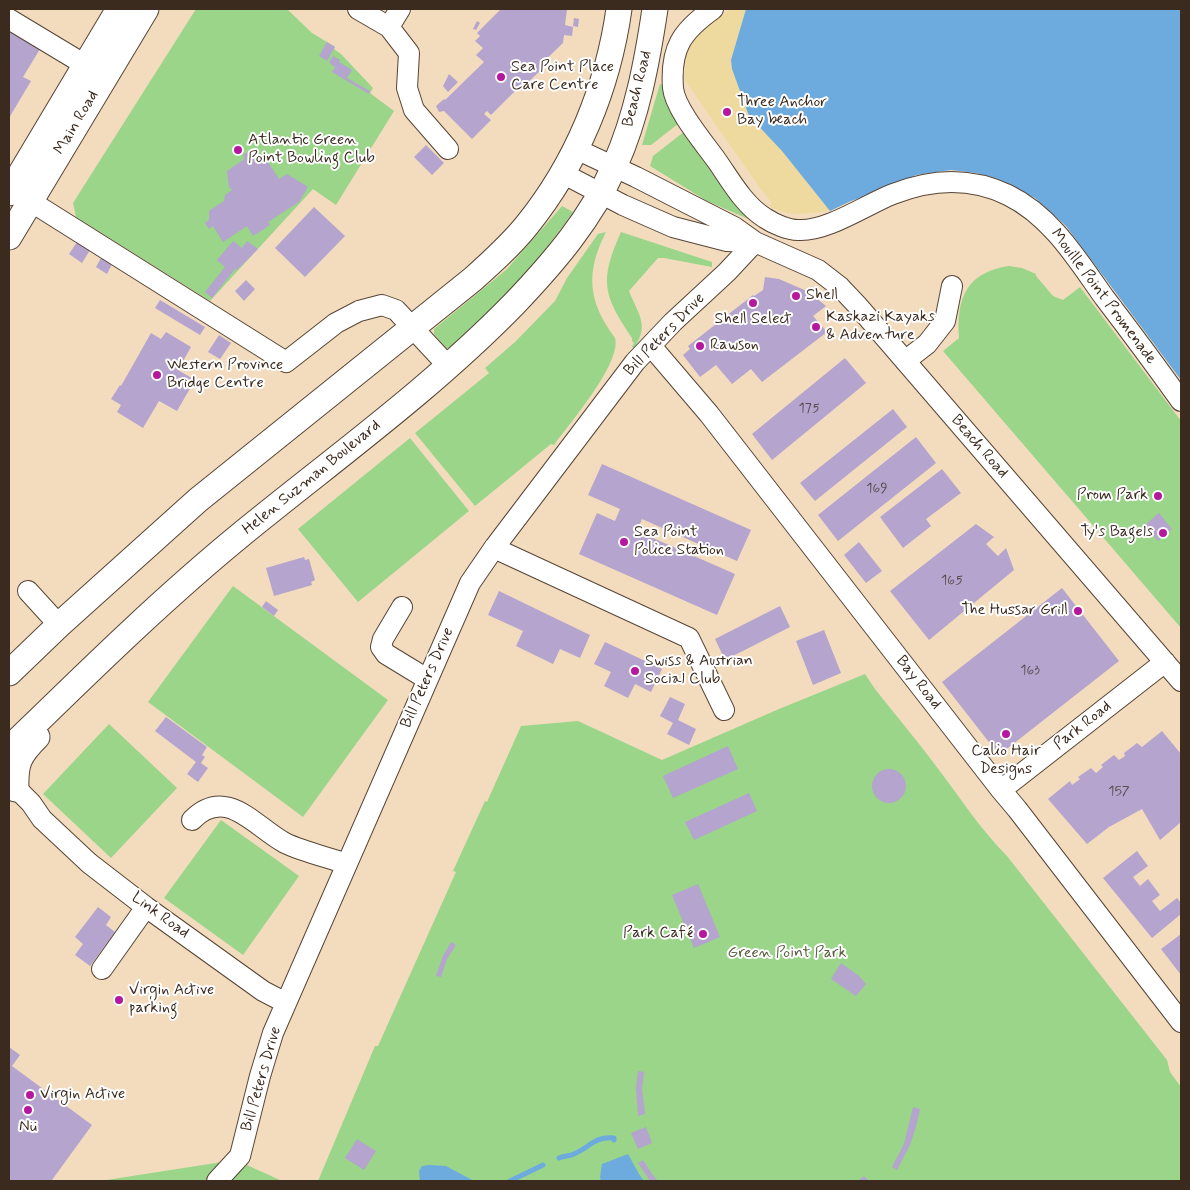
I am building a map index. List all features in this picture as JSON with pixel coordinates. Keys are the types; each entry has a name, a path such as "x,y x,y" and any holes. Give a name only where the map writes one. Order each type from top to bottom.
{"main road":[{"name":"Main Road","path":"95,71 119,9"},
{"name":"Main Road","path":"9,236 19,197 95,71 146,9"},
{"path":"9,673 59,625 198,500 473,279 509,245 550,196 584,132 603,80 616,32 619,9"},
{"name":"Beach Road","path":"600,194 614,167 636,107 649,49 655,9"},
{"name":"Helen Suzman Boulevard","path":"9,749 135,627 241,534 449,367 493,326 544,272 569,242 600,194"},
{"path":"11,788 16,768 23,753 101,675 135,627"}],"street":[{"path":"358,9 389,27 409,53 407,88 414,110 448,149"},
{"path":"389,27 400,9"},
{"name":"Mouille Point Promenade","path":"713,9 689,28 678,44 674,58 674,94 689,122 753,209 781,226 799,230 833,222 893,194 922,184 949,181 991,187 1027,206 1058,235 1181,401"},
{"path":"9,19 95,71"},
{"name":"Beach Road","path":"576,149 734,227 755,242 818,270 840,287 1181,681"},
{"name":"Beach Road","path":"562,173 600,194 673,227 727,241 755,242"},
{"path":"19,197 286,362 336,323 359,310 382,305 396,310 449,367"},
{"name":"Bill Peters Drive","path":"217,1181 240,1156 266,1055 286,1003 470,583 494,548 635,362 672,322 727,272 755,242"},
{"path":"905,361 927,344 945,321 952,286"},
{"name":"Bay Road","path":"651,346 714,420 1001,790 1017,808 1181,1022"},
{"path":"494,548 689,638 724,710"},
{"path":"28,591 59,625"},
{"path":"402,607 383,639 381,647 386,654 427,679"},
{"name":"Park Road","path":"1001,790 1165,662"},
{"name":"Link Road","path":"11,788 31,803 42,819 89,863 146,907 263,991 286,1003"},
{"path":"192,820 203,810 212,807 232,808 286,843 347,864"},
{"path":"102,969 146,907"}],"green space":[{"name":"Atlantic Green Point Bowling Club","path":"196,9 287,9 312,33 335,47 334,49 373,88 370,93 394,111 336,205 313,189 210,301 76,217 73,203"},
{"path":"660,84 663,85 678,124 651,145 642,145"},
{"path":"685,131 753,221 707,201 650,166 653,156"},
{"path":"562,206 573,212 545,250 484,316 450,348 446,348 434,334 434,329 507,269"},
{"path":"606,232 595,261 592,287 599,312 615,338 615,349 611,362 593,393 554,445 551,444 475,506 415,433 489,373 485,368 515,342 555,301 567,278 598,234"},
{"path":"621,232 712,262 712,267 658,258 629,291 639,313 642,326 639,340 634,348 632,347 634,343 632,338 615,310 607,287 609,263"},
{"path":"1009,266 1022,268 1036,274 1053,296 1063,300 1080,287 1181,421 1181,628 943,351 959,338 960,311 962,299 967,289 983,274"},
{"path":"410,438 469,511 358,602 298,529"},
{"path":"233,586 388,700 303,817 148,702"},
{"name":"Green Point Park","path":"865,674 981,826 1007,856 1167,1060 1170,1072 1181,1087 1181,1181 318,1181 375,1046 378,1046 456,872 453,871 521,726 578,721 662,760"},
{"path":"109,724 177,788 111,858 43,794"},
{"path":"221,820 299,876 243,955 164,898"},
{"path":"222,1162 232,1177 247,1165 282,1181 100,1181"}],"sand":[{"name":"Three Anchor Bay beach","path":"731,9 746,9 731,60 732,69 749,116 782,151 830,211 791,213 776,210 769,206 772,203 684,79 686,58 681,56 696,34"}],"water":[{"path":"746,9 1181,9 1181,380 1066,226 1035,198 997,179 976,173 951,170 916,175 885,190 851,201 830,211 782,151 749,116 732,69 731,60"},
{"path":"628,1154 644,1181 601,1181 602,1164"},
{"path":"422,1166 446,1166 474,1181 420,1181 419,1171"}],"building":[{"name":"Sea Point Place Care Centre","path":"501,9 567,9 565,25 573,27 572,36 564,35 563,43 539,66 542,69 523,87 521,85 491,115 487,111 484,114 491,120 472,139 444,111 439,112 436,106 445,100 484,62 476,55 483,48 475,41 480,36 477,33"},
{"path":"574,18 579,19 578,27 573,26"},
{"path":"477,21 480,23 476,30 473,29"},
{"path":"9,30 40,49 23,77 31,81 9,118"},
{"path":"327,42 335,47 327,61 319,56"},
{"path":"333,56 352,70 347,78 370,91 369,94 332,72 335,67 329,63"},
{"path":"449,74 458,82 448,92 443,86"},
{"path":"426,145 444,163 432,175 414,157"},
{"path":"249,151 269,161 279,179 287,174 308,187 299,202 268,222 270,225 253,236 247,226 223,242 213,226 209,229 205,223 209,220 209,211 224,201 225,195 232,190 230,187 229,189 227,171 243,160 245,158 243,155"},
{"path":"314,207 345,236 305,277 275,248"},
{"path":"233,241 242,248 247,241 258,249 237,270 235,269 212,298 205,292 225,267 217,260"},
{"path":"77,242 90,250 82,263 69,254"},
{"path":"101,258 112,264 107,274 96,267"},
{"path":"765,277 779,279 809,292 826,306 813,316 827,332 762,382 751,369 732,384 716,365 700,377 683,355 690,349 688,346 753,295 763,290"},
{"path":"246,280 255,289 244,301 235,291"},
{"path":"160,300 205,327 200,335 155,308"},
{"name":"Western Province Bridge Centre","path":"166,332 191,347 178,370 195,380 177,411 159,401 143,428 117,412 121,405 111,399 121,386 151,333 161,339"},
{"path":"219,335 231,343 220,359 208,352"},
{"path":"845,358 866,383 772,460 752,434"},
{"path":"893,409 907,427 815,501 800,483"},
{"path":"916,437 936,463 838,541 818,515"},
{"name":"Sea Point Police Station","path":"602,464 751,530 737,561 642,519 637,531 735,574 717,615 579,554 597,513 615,521 620,509 588,495"},
{"path":"942,469 961,493 926,519 931,526 903,548 880,517"},
{"path":"1159,513 1172,529 1158,541 1145,525"},
{"path":"976,524 994,537 986,544 998,556 1006,548 1014,570 929,640 890,591"},
{"path":"859,542 882,571 866,583 844,555"},
{"path":"304,557 305,560 309,559 315,580 311,582 312,585 274,596 266,568"},
{"path":"1062,588 1119,661 999,755 942,682"},
{"path":"499,591 590,635 580,658 560,649 553,664 516,646 523,631 488,615"},
{"path":"266,601 278,610 274,616 262,607"},
{"path":"780,606 790,627 725,660 715,639"},
{"path":"824,630 841,673 813,685 796,641"},
{"name":"Swiss & Austrian Social Club","path":"605,642 662,669 651,692 635,684 628,698 604,686 611,672 594,664"},
{"path":"670,697 685,704 678,720 696,729 689,745 667,734 673,723 660,716"},
{"path":"166,717 207,747 202,755 205,757 201,763 208,768 198,782 187,774 196,762 155,731"},
{"path":"1162,731 1181,754 1181,822 1160,840 1142,809 1109,827 1087,844 1048,799 1070,781 1072,785 1080,779 1078,777 1091,768 1096,773 1103,767 1101,765 1114,755 1119,760 1125,756 1124,753 1137,743 1142,747"},
{"path":"728,746 738,769 673,798 663,776"},
{"path":"889,769 901,774 906,786 901,798 889,803 877,798 872,786 877,774"},
{"path":"749,793 757,811 694,840 685,822"},
{"path":"1137,851 1148,866 1133,877 1140,886 1148,879 1160,895 1152,901 1160,911 1177,898 1181,903 1181,914 1152,938 1103,878"},
{"path":"698,884 720,937 694,948 672,895"},
{"path":"98,907 111,917 106,925 115,932 90,966 75,955 83,944 75,937"},
{"path":"1181,934 1181,975 1161,949"},
{"path":"451,942 456,945 447,959 441,977 436,976 443,956"},
{"path":"841,963 859,976 866,984 856,996 831,979"},
{"name":"Virgin Active","path":"9,1047 20,1055 12,1066 92,1125 52,1180 9,1181"},
{"path":"638,1071 644,1072 642,1089 645,1114 638,1116 636,1088"},
{"path":"913,1107 920,1109 916,1127 910,1145 897,1170 892,1167 904,1144"},
{"path":"646,1127 652,1143 638,1149 631,1133"},
{"path":"357,1139 376,1151 364,1170 345,1158"},
{"path":"643,1160 658,1181 650,1181 638,1163"},
{"path":"864,1176 869,1181 858,1181"}],"waterway":[{"path":"559,1158 574,1154 602,1139 614,1138 614,1140"},
{"path":"510,1181 543,1165"}],"place":[{"name":"Sea Point Place Care Centre","path":"501,77"},
{"name":"Three Anchor Bay beach","path":"727,112"},
{"name":"Atlantic Green Point Bowling Club","path":"238,150"},
{"name":"Shell","path":"796,296"},
{"name":"Shell Select","path":"753,303"},
{"name":"Kaskazi Kayaks & Adventure","path":"816,327"},
{"name":"Rawson","path":"700,346"},
{"name":"Western Province Bridge Centre","path":"157,375"},
{"name":"Prom Park","path":"1158,496"},
{"name":"Ty's Bagels","path":"1163,533"},
{"name":"Sea Point Police Station","path":"624,542"},
{"name":"The Hussar Grill","path":"1078,611"},
{"name":"Swiss & Austrian Social Club","path":"635,671"},
{"name":"Calio Hair Designs","path":"1006,734"},
{"name":"Park Café","path":"703,934"},
{"name":"Virgin Active parking","path":"119,1000"},
{"name":"Virgin Active","path":"30,1095"},
{"name":"Nü","path":"28,1110"}]}
